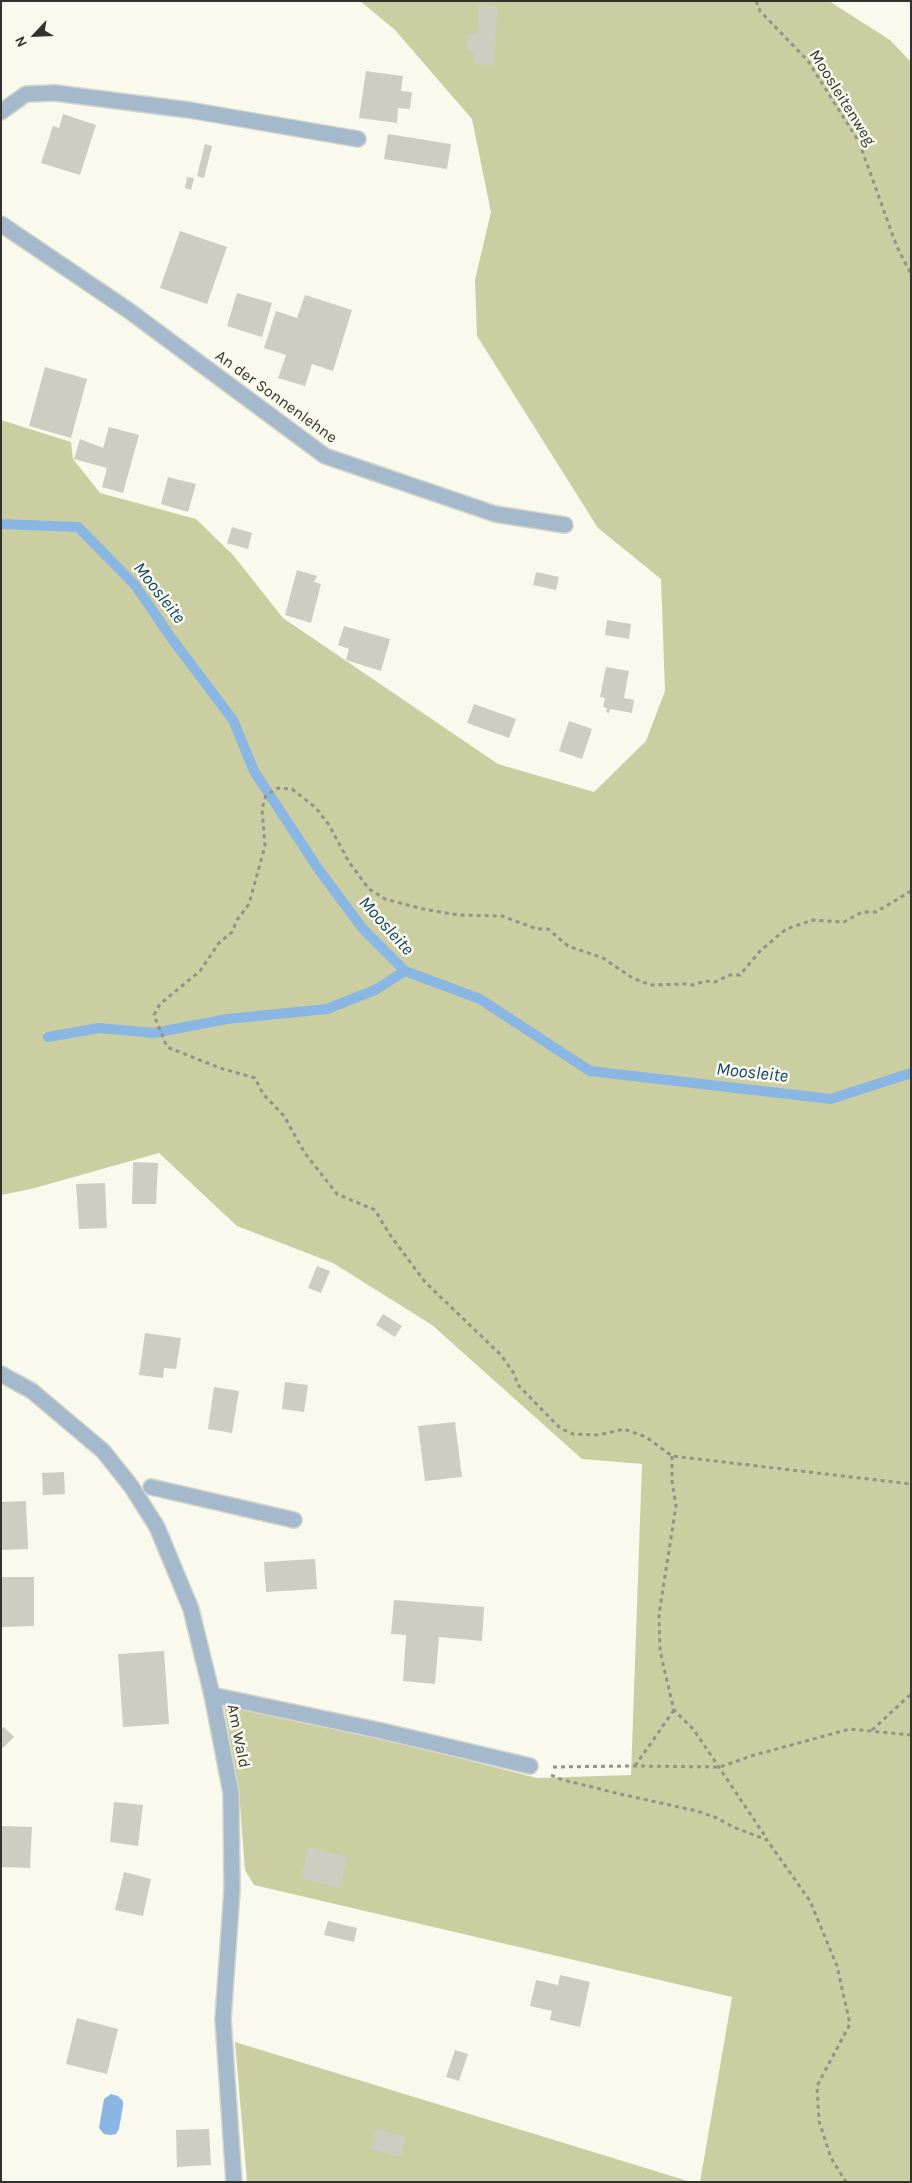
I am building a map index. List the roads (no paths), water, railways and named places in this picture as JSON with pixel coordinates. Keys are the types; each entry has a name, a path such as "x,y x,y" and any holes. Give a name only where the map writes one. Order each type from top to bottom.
{"street":[{"path":"1,112 26,94 55,93 189,110 358,139"},
{"name":"An der Sonnenlehne","path":"1,224 128,310 325,456 495,514 564,525"},
{"name":"Am Wald","path":"1,1374 32,1391 103,1451 131,1486 157,1527 191,1609 212,1696 231,1793 232,1890 223,2019 234,2182"},
{"path":"151,1487 294,1520"},
{"path":"212,1696 382,1731 530,1766"}],"water":[{"path":"111,2094 118,2096 123,2101 123,2106 119,2129 116,2134 110,2135 104,2134 99,2128 104,2099"}],"waterway":[{"name":"Moosleite","path":"1,524 78,527 135,585 172,639 233,720 254,771 319,870 363,929 405,971 480,999 590,1071 831,1099 911,1073"},
{"path":"48,1037 99,1028 154,1033 227,1019 327,1009 375,990 405,971"}]}
